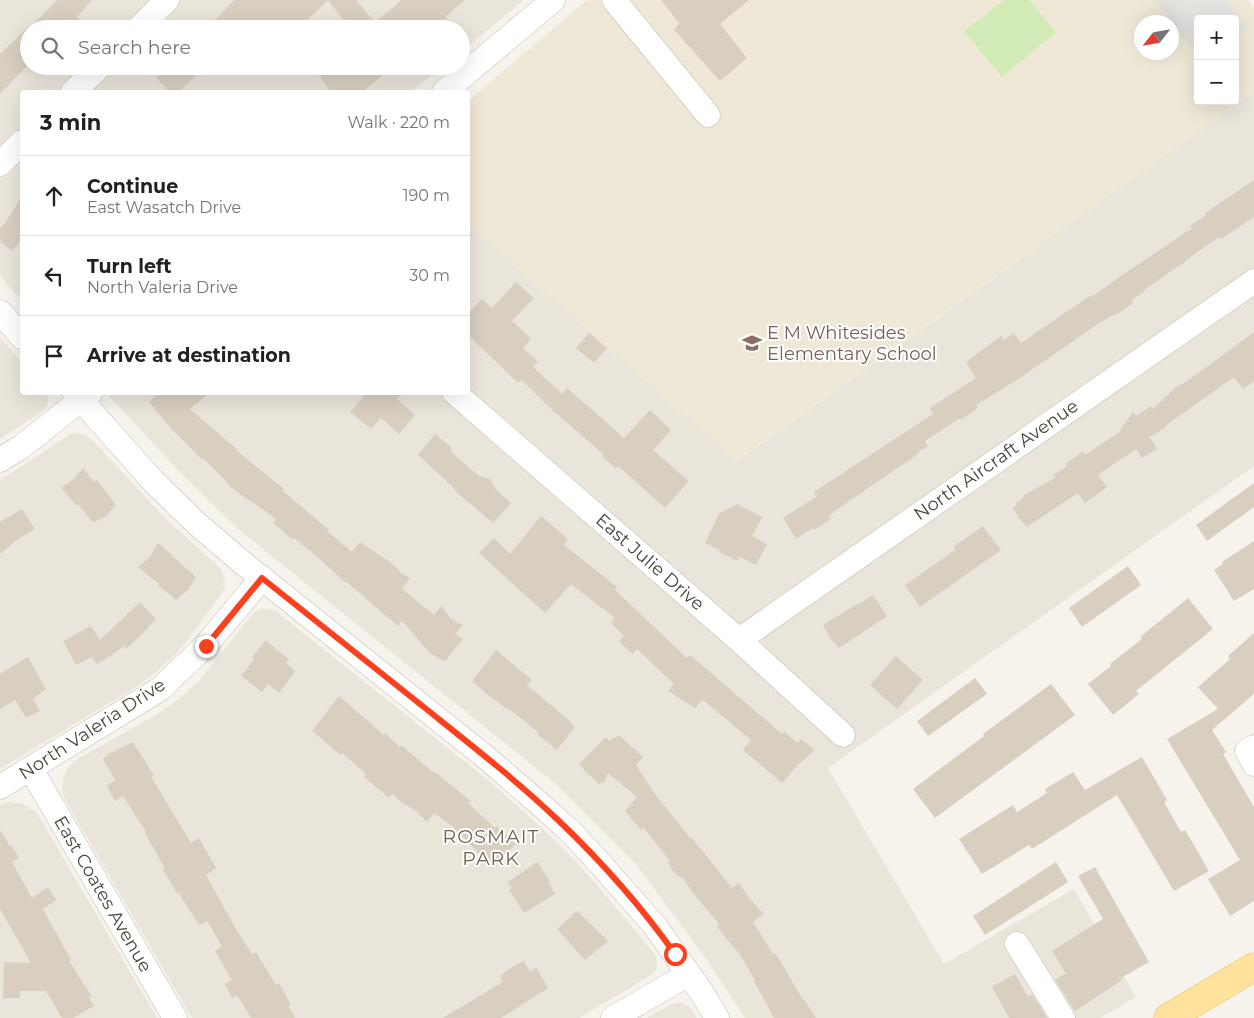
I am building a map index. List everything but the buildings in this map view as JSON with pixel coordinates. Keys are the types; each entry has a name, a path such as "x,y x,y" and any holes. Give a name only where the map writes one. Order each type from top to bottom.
{"main road":[{"path":"1168,1018 1254,967"}],"street":[{"path":"147,20 167,0"},
{"path":"470,70 553,0"},
{"path":"614,0 708,115"},
{"path":"75,90 91,75"},
{"path":"446,90 464,75"},
{"path":"0,164 20,144"},
{"name":"North Aircraft Avenue","path":"739,640 1254,281"},
{"path":"0,312 20,335"},
{"path":"0,460 21,447 82,395 130,456 202,528 483,755 557,819 596,858 634,901 666,941 717,1018"},
{"name":"East Julie Drive","path":"457,395 739,640 842,735"},
{"name":"North Valeria Drive","path":"0,788 160,689 206,646 262,578"},
{"path":"1254,747 1247,751 1254,764"},
{"name":"East Coates Avenue","path":"31,769 175,1018"},
{"path":"1017,944 1063,1018"},
{"path":"613,1018 689,974"}],"shaded area":[{"path":"0,0 524,0 470,45 470,20 20,20 20,75 432,75 413,90 20,90 20,299 0,276"},
{"name":"E M Whitesides Elementary School","path":"587,0 1248,0 1254,7 1254,92 1239,103 1239,15 1194,15 1194,105 1236,105 736,461 470,227 470,99"},
{"path":"1155,0 1226,0 1237,15 1194,15 1194,52 1179,32 1179,15 1166,15"},
{"path":"1239,17 1247,28 1239,35"},
{"path":"1254,92 1254,466 828,768 944,964 1074,889 1136,997 1100,1018 745,1018 705,957 636,864 557,785 238,529 181,473 108,395 470,395 470,227 737,461 1236,105 1239,105 1239,103"},
{"path":"0,337 20,360 20,395 48,395 49,398 43,411 0,439"},
{"path":"72,433 83,434 91,439 165,518 220,568 225,581 225,587 190,637 174,656 157,671 139,685 0,769 0,480"},
{"path":"261,609 276,611 494,785 546,832 595,883 654,953 657,963 656,970 638,983 579,1018 192,1018 66,801 62,791 63,779 67,769 74,761 161,712 179,699 200,680 250,617"},
{"path":"8,802 24,804 37,813 157,1018 0,1018 0,805"},
{"path":"681,1002 690,1007 697,1018 646,1018 670,1005"}],"green space":[{"path":"1004,0 1029,0 1056,32 1002,77 964,31"}],"place":[{"name":"E M Whitesides Elementary School","path":"752,343"}],"district":[{"name":"ROSMAIT PARK","path":"491,847"}],"route":[{"path":"206,646 262,578 483,755 557,819 596,858 634,901 675,954"}]}
